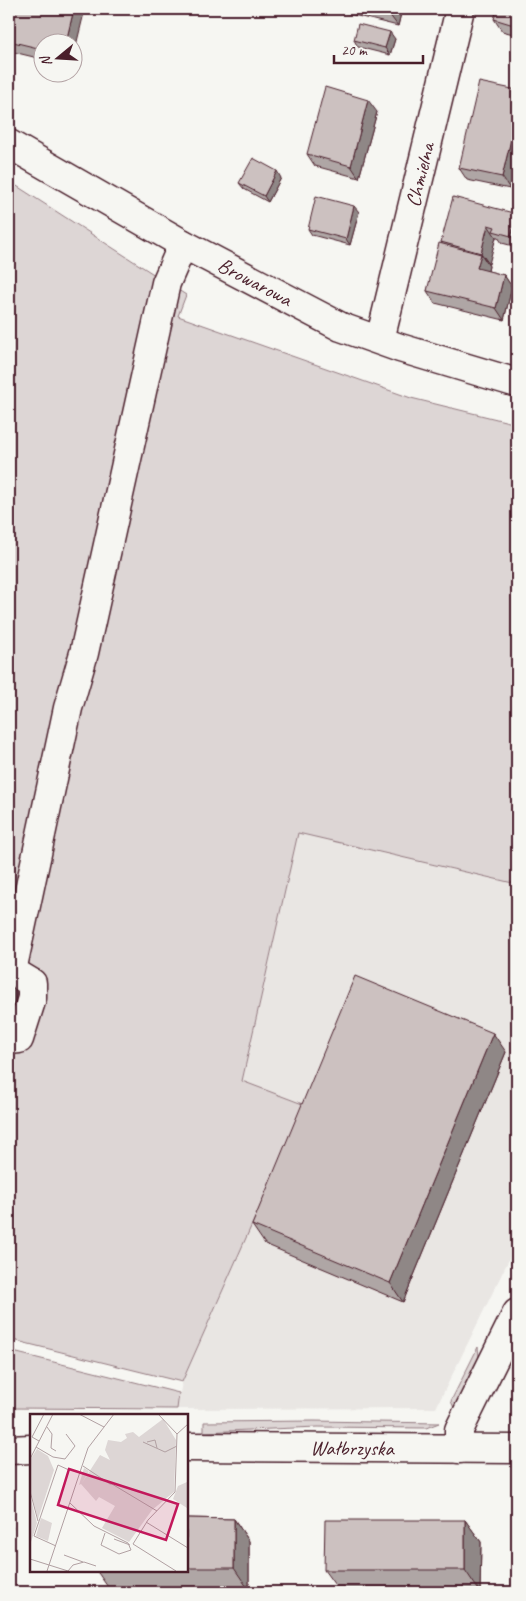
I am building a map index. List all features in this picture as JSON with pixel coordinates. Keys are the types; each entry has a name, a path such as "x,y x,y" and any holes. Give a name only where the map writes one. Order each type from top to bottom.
{"street":[{"name":"Chmielna","path":"380,340 460,9"},
{"name":"Browarowa","path":"9,144 183,244 341,327 400,348 517,383"},
{"path":"9,1040 19,1039 32,998 32,983 11,971 68,708 84,653 166,283 183,244"},
{"path":"459,1449 459,1430 517,1313"},
{"name":"Wałbrzyska","path":"188,1447 517,1449"},
{"path":"9,1450 30,1449"}],"shaded area":[{"path":"9,181 186,295 178,316 411,398 517,424 517,884 298,833 242,1081 305,1105 182,1382 9,1339"},
{"path":"298,833 517,884 517,1243 436,1408 177,1409 182,1382 305,1105 242,1082"},
{"path":"478,1347 479,1357 454,1408 451,1401"},
{"path":"9,1351 179,1393 177,1409 9,1408"},
{"path":"204,1422 439,1423 426,1428 317,1427 204,1432"}],"building":[{"path":"9,9 74,9 68,32 32,32 32,47 9,41"},
{"path":"367,9 391,9 389,14"},
{"path":"497,9 517,9 517,26 494,19"},
{"path":"358,24 390,32 385,48 354,40"},
{"path":"479,82 517,90 517,114 502,177 459,168"},
{"path":"325,87 368,100 351,166 307,154"},
{"path":"253,158 277,171 264,196 239,183"},
{"path":"316,196 354,206 346,239 308,229"},
{"path":"453,197 517,214 511,236 493,231 495,227 488,225 481,253 441,242"},
{"path":"439,243 481,254 477,268 504,275 496,308 427,291"},
{"path":"517,312 517,337 512,336"},
{"path":"355,976 493,1033 390,1283 252,1225"},
{"path":"9,985 12,987 9,1002"},
{"path":"515,1324 517,1324 517,1375 514,1375"},
{"path":"188,1518 234,1519 234,1568 188,1568"},
{"path":"325,1520 465,1520 465,1570 324,1570"}]}
